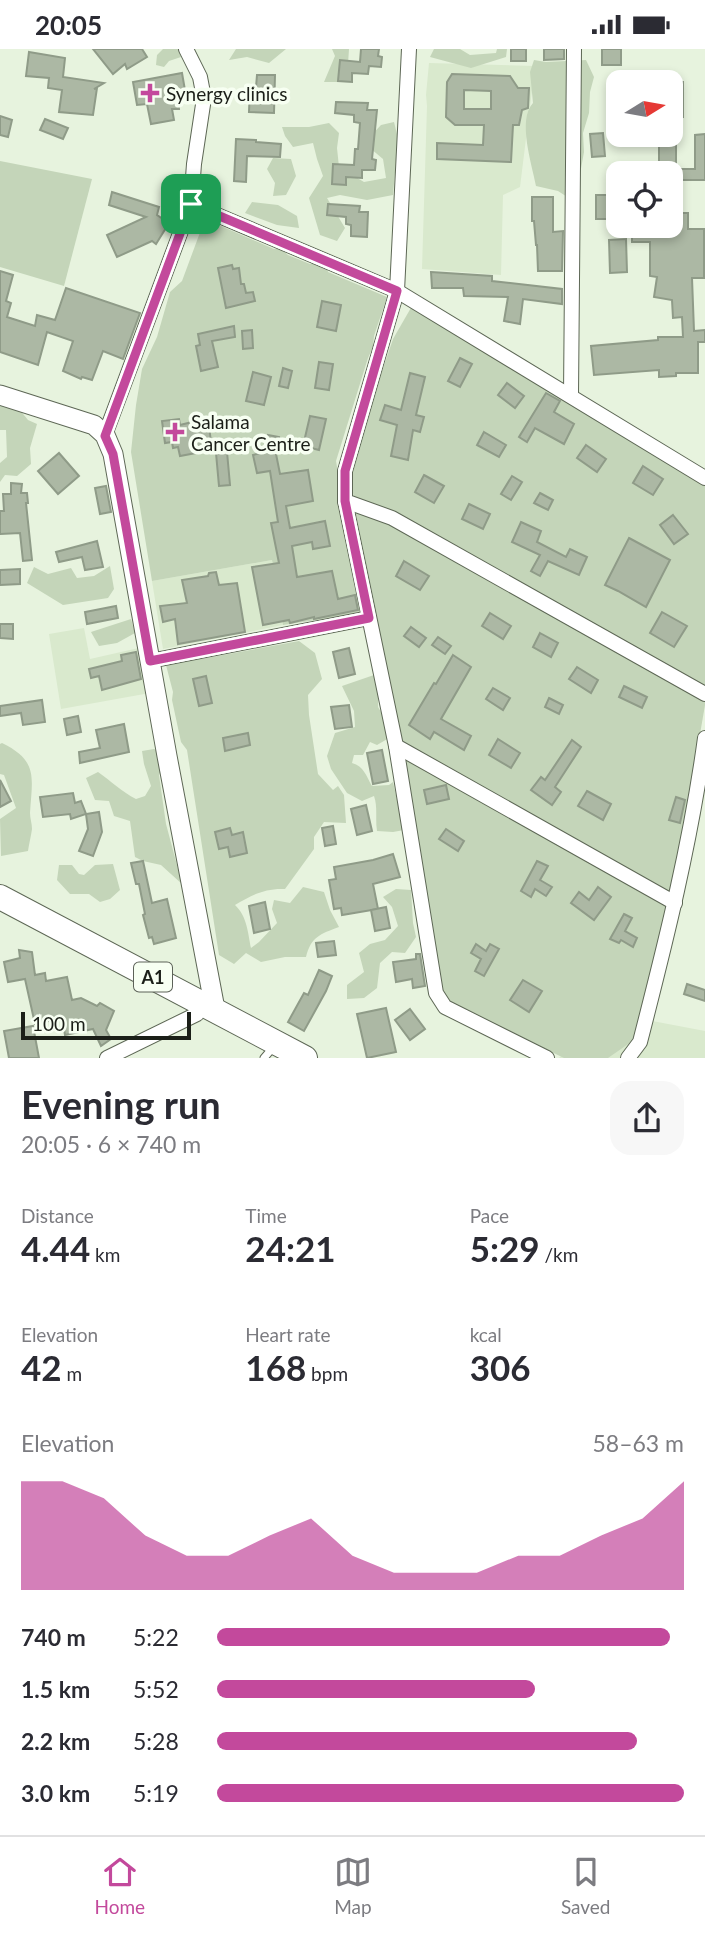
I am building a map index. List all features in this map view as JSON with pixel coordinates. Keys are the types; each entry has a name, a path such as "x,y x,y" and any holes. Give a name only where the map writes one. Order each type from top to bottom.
{"highway":[{"name":"A1","path":"0,897 206,1011 272,1056"},
{"name":"A1","path":"0,909 304,1058"}],"street":[{"path":"105,436 191,204 204,98 200,77 186,49"},
{"path":"409,49 397,291 345,471 345,501 396,747 436,993 445,1007 547,1058"},
{"path":"571,395 574,49"},
{"path":"191,204 397,291 705,478"},
{"path":"0,395 94,425 105,436 113,454 150,661 206,1011 107,1058"},
{"path":"345,501 392,518 705,694"},
{"path":"150,661 369,618"},
{"path":"628,1058 640,1042 675,903 697,796 705,738"},
{"path":"396,747 675,903"}],"shaded area":[{"path":"163,49 179,49 181,57 169,61 164,67 156,65 157,55"},
{"path":"236,49 286,49 269,63 247,57 229,60"},
{"path":"332,49 349,49 348,64 341,82 324,82 335,56"},
{"path":"434,49 460,49 470,55 496,53 497,49 507,49 506,57 471,68 430,57"},
{"path":"534,60 586,60 594,77 583,133 584,152 575,202 558,191 536,186 526,131 528,111 533,103 530,72"},
{"path":"429,63 535,66 520,187 503,195 501,275 422,269"},
{"path":"394,122 398,138 393,195 367,200 340,195 327,198 345,228 337,241 320,235 309,198 323,176 313,143 293,147 282,127 309,127 329,123 339,133 339,167 364,182 386,178 383,159 364,143 381,125"},
{"path":"273,158 291,159 296,176 286,195 273,196 275,183 267,169"},
{"path":"0,161 92,179 64,286 0,267"},
{"path":"252,202 278,205 297,216 299,228 277,225 245,213"},
{"path":"205,219 274,249 280,248 288,255 310,264 318,262 327,268 328,272 387,297 336,461 362,613 283,625 272,560 152,581 131,452 136,405 142,369 157,337 170,292 182,281"},
{"path":"412,306 705,483 705,705 670,909 634,1040 608,1058 564,1058 447,1001 440,988 351,478 370,406 393,339"},
{"path":"0,402 19,409 28,420 37,424 30,448 31,464 17,476 5,475 0,482 0,463 7,457 6,430 0,430"},
{"path":"272,560 283,625 163,649 152,581"},
{"path":"110,566 114,589 108,598 63,605 27,583 34,567 48,574 71,568 77,578 94,576"},
{"path":"131,619 135,633 117,643 99,646 91,632"},
{"path":"84,628 90,659 143,647 150,693 61,709 49,634"},
{"path":"299,641 315,653 322,679 308,695 318,774 333,790 338,786 344,795 346,823 324,822 314,837 314,849 285,889 259,893 235,905 245,919 251,948 277,923 272,909 274,900 290,903 303,887 324,892 339,927 317,937 306,957 285,957 261,962 246,953 234,964 219,955 187,750 181,742 166,665 199,656 201,659"},
{"path":"374,675 378,707 389,738 377,745 370,742 363,755 354,755 352,763 362,769 372,786 389,785 393,782 404,830 393,832 377,831 374,796 362,801 347,793 331,769 327,756 335,733 355,727 354,711 342,686"},
{"path":"2,743 22,757 31,772 32,829 28,851 1,856 0,819 16,808 4,775 0,774"},
{"path":"154,749 167,756 159,775 166,824 182,884 161,865 135,857 130,821 114,816 109,801 95,800 86,778 98,772 136,799 145,796 151,786 142,751"},
{"path":"113,864 120,890 110,899 100,902 89,894 70,894 57,880 59,865 72,865 79,874 84,875 95,865"},
{"path":"396,889 411,890 416,937 405,953 392,952 380,963 377,988 364,998 347,999 347,985 364,972 359,953 370,944 385,940 398,926 392,907 383,897"},
{"path":"605,1012 705,1031 705,1058 559,1058"}],"building":[{"path":"93,49 142,49 147,57 127,69 125,64 113,74"},
{"path":"361,49 379,49 381,67 369,66 368,74 352,73 352,82 338,81 340,60 360,62"},
{"path":"511,49 526,49 526,61 511,61"},
{"path":"544,49 564,49 564,59 544,60"},
{"path":"602,49 621,49 621,65 602,65"},
{"path":"29,52 65,58 63,77 104,83 94,89 97,88 93,115 59,112 62,90 48,88 49,78 26,76"},
{"path":"182,73 186,96 178,98 179,109 172,109 174,120 151,124 147,104 137,105 133,82"},
{"path":"452,74 510,76 518,88 529,88 528,108 522,110 519,125 513,125 511,162 437,159 437,143 483,145 484,125 455,125 446,117 447,82","holes":["464,90 491,91 491,109 464,109"]},
{"path":"257,75 275,75 274,113 249,112 250,87 256,87"},
{"path":"336,102 368,103 367,110 377,110 372,159 376,160 375,170 362,170 362,178 346,177 346,185 332,184 333,164 354,165 360,123 354,122 354,115 335,113"},
{"path":"0,116 12,120 8,137 0,135"},
{"path":"45,119 68,128 63,139 40,130"},
{"path":"603,133 605,156 592,157 590,134"},
{"path":"705,134 705,180 683,180 683,169 695,169 695,135"},
{"path":"236,139 281,144 280,157 247,156 246,182 234,181"},
{"path":"659,147 676,147 676,161 659,161"},
{"path":"112,192 159,207 157,215 169,223 156,244 152,241 117,257 107,235 146,217 109,205"},
{"path":"596,195 606,195 606,219 596,219"},
{"path":"532,197 553,197 553,232 563,231 562,271 538,271"},
{"path":"328,204 360,206 359,212 368,212 367,237 351,236 351,225 346,224 346,217 327,215"},
{"path":"683,213 688,213 688,229 704,229 704,278 692,278 694,331 705,330 705,342 698,342 698,373 676,373 676,376 659,377 659,370 594,375 591,346 658,340 658,337 683,337 682,317 673,318 672,300 654,297 657,277 650,276 650,242 632,242 632,238 683,238"},
{"path":"626,239 627,272 610,273 609,240"},
{"path":"232,265 233,269 239,268 241,284 244,284 246,293 253,292 255,301 226,308 218,268"},
{"path":"0,271 13,275 6,301 11,303 7,317 35,326 37,315 55,320 66,288 140,313 123,359 103,351 92,380 81,379 63,371 73,341 47,332 38,365 0,352"},
{"path":"431,272 492,276 492,281 562,289 562,304 523,299 520,324 504,321 508,297 464,296 463,288 432,288"},
{"path":"322,301 341,305 336,331 317,327"},
{"path":"234,326 235,337 212,341 218,367 201,371 196,346 200,345 198,334"},
{"path":"252,330 253,348 243,349 242,331"},
{"path":"460,358 472,364 460,387 448,381"},
{"path":"319,362 333,364 329,390 315,388"},
{"path":"283,368 292,371 288,388 279,386"},
{"path":"253,372 271,377 264,405 246,401"},
{"path":"410,373 425,377 416,415 424,417 420,432 413,430 408,460 391,456 397,425 380,420 385,405 401,410"},
{"path":"507,383 524,396 515,408 498,395"},
{"path":"546,393 560,401 554,412 574,424 564,444 535,428 527,442 519,437"},
{"path":"310,416 326,419 319,450 303,446"},
{"path":"208,418 212,450 180,456 178,447 173,448 172,442 165,443 162,421 179,419 180,425"},
{"path":"484,432 506,445 499,457 477,445"},
{"path":"268,435 279,437 276,454 280,474 308,470 313,501 286,506 290,528 325,521 330,546 313,549 312,542 292,546 297,577 332,571 338,599 355,595 358,610 290,623 289,620 263,625 252,567 279,563 271,523 278,522 270,471 257,473 253,455 264,452"},
{"path":"586,445 606,459 597,472 577,458"},
{"path":"227,452 230,485 219,486 216,453"},
{"path":"59,453 79,476 58,494 38,471"},
{"path":"643,466 663,479 653,495 633,483"},
{"path":"424,475 444,486 434,503 415,492"},
{"path":"512,476 522,482 511,500 501,494"},
{"path":"11,483 22,484 21,493 27,493 32,560 23,561 20,533 0,534 0,511 4,511 3,494 11,494"},
{"path":"106,486 111,512 100,514 95,488"},
{"path":"540,493 553,500 548,510 534,503"},
{"path":"469,504 490,514 483,529 462,519"},
{"path":"673,515 688,534 674,544 660,525"},
{"path":"521,522 541,531 537,542 566,557 570,549 587,557 579,575 548,561 540,576 531,571 540,555 512,542"},
{"path":"629,538 670,560 646,607 605,585"},
{"path":"97,541 103,567 85,570 82,557 59,562 56,552"},
{"path":"404,561 429,576 420,590 396,576"},
{"path":"20,569 20,584 0,585 0,570"},
{"path":"216,572 219,585 237,583 245,632 178,644 175,619 163,622 160,606 187,603 182,580"},
{"path":"116,606 118,618 87,624 85,612"},
{"path":"662,612 687,626 674,647 650,633"},
{"path":"490,613 511,626 503,639 482,626"},
{"path":"0,624 13,624 13,639 0,638"},
{"path":"411,627 426,638 419,647 404,636"},
{"path":"540,633 558,643 551,657 533,647"},
{"path":"438,637 451,646 445,654 432,645"},
{"path":"349,648 355,674 339,678 333,652"},
{"path":"136,652 141,679 102,690 99,676 91,678 89,669 122,661 121,655"},
{"path":"453,655 471,667 441,719 471,736 464,750 434,732 430,739 409,725"},
{"path":"577,667 598,680 591,693 569,679"},
{"path":"206,676 212,703 199,706 193,679"},
{"path":"624,686 647,697 642,708 619,697"},
{"path":"493,688 510,698 503,710 486,699"},
{"path":"549,698 563,705 559,714 545,707"},
{"path":"42,700 45,722 23,725 21,713 0,716 0,706"},
{"path":"349,705 352,727 335,729 331,707"},
{"path":"78,716 81,732 67,735 64,719"},
{"path":"124,724 129,752 80,763 79,752 100,748 96,730"},
{"path":"248,733 250,745 225,751 223,738"},
{"path":"498,739 520,753 511,768 489,755"},
{"path":"572,740 581,747 555,787 561,792 552,805 531,790 541,777 545,780"},
{"path":"382,750 388,781 373,784 367,753"},
{"path":"0,780 11,801 0,807"},
{"path":"446,785 449,799 427,804 424,790"},
{"path":"587,791 611,804 603,820 578,806"},
{"path":"73,793 75,803 81,801 86,814 71,819 70,814 43,817 40,797"},
{"path":"676,797 685,800 680,823 669,820"},
{"path":"366,805 372,831 357,835 351,809"},
{"path":"99,812 102,832 93,856 79,851 88,829 86,814"},
{"path":"333,826 336,844 325,846 322,828"},
{"path":"230,828 232,835 243,832 247,853 230,857 228,847 219,849 215,832"},
{"path":"446,829 464,841 458,851 439,839"},
{"path":"393,854 400,877 373,884 378,909 342,915 341,908 334,909 329,880 336,879 334,867"},
{"path":"143,861 152,903 167,899 176,938 154,944 152,937 149,938 139,884 136,884 131,863"},
{"path":"537,861 548,866 540,880 552,887 546,896 535,889 531,897 521,891"},
{"path":"598,887 611,897 594,920 571,903 579,892 589,900"},
{"path":"265,902 270,929 254,933 249,906"},
{"path":"386,907 390,928 375,931 371,910"},
{"path":"624,914 632,918 625,931 637,938 633,947 621,940 619,943 610,939"},
{"path":"334,941 336,955 318,957 316,943"},
{"path":"476,944 486,951 490,944 499,949 484,976 475,971 481,959 471,953"},
{"path":"19,950 32,952 35,975 45,973 46,981 67,977 72,1000 81,998 97,1006 100,1003 114,1011 106,1030 111,1039 101,1046 93,1029 65,1035 62,1018 35,1024 25,979 8,982 4,962 20,958"},
{"path":"416,954 420,954 425,986 413,988 412,979 396,982 393,962 416,959"},
{"path":"319,970 332,976 304,1031 288,1022 304,993 308,995"},
{"path":"523,980 542,991 529,1012 510,1000"},
{"path":"687,984 705,990 705,1001 684,994"},
{"path":"386,1008 396,1052 367,1058 357,1014"},
{"path":"410,1009 425,1029 410,1040 395,1020"},
{"path":"33,1026 39,1058 9,1058 4,1031"}],"place":[{"name":"Synergy clinics","path":"150,93"},
{"name":"Salama Cancer Centre","path":"175,432"}],"route":[{"path":"191,204 397,291 345,471 345,501 369,618 150,661 113,454 105,436 191,204"}]}
